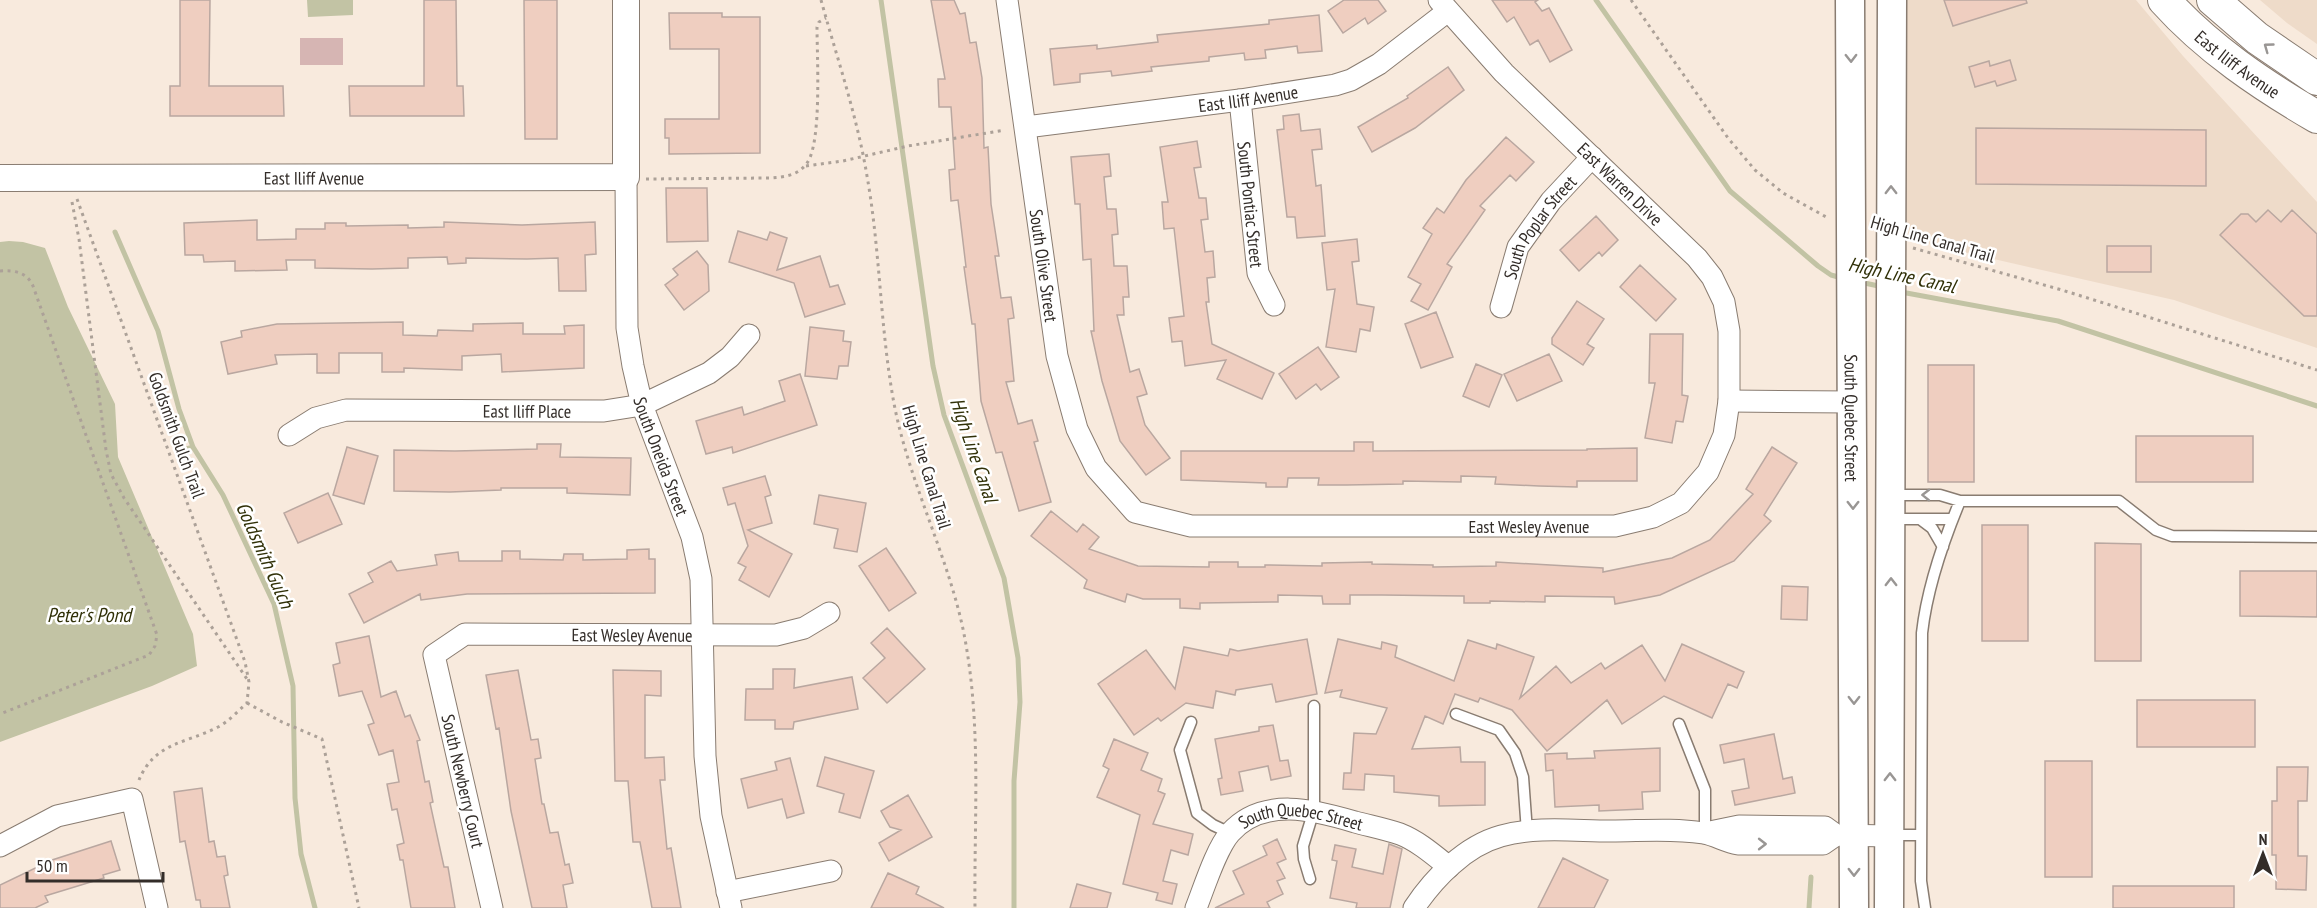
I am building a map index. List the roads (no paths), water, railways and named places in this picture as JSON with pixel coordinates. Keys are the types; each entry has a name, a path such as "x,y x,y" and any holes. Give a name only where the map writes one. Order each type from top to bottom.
{"main road":[{"name":"South Quebec Street","path":"1850,0 1853,299 1845,835 1854,908"},
{"path":"1889,908 1892,0"},
{"name":"East Iliff Avenue","path":"2164,0 2198,33 2240,67 2317,117"},
{"name":"East Iliff Avenue","path":"2213,0 2257,38 2317,79"},
{"path":"1891,347 1882,371 1852,402 1863,414 1874,436 1892,507"}],"street":[{"name":"South Oneida Street","path":"626,0 627,327 642,405 692,537 700,579 705,756 711,816 729,900"},
{"name":"South Olive Street","path":"1007,0 1057,356 1065,389 1077,429 1096,468 1135,512"},
{"name":"East Iliff Avenue","path":"1026,127 1240,100 1318,88 1351,80 1379,64 1444,6"},
{"name":"East Warren Drive","path":"1444,6 1503,73 1697,258 1713,277 1724,302 1729,331 1729,401"},
{"name":"South Pontiac Street","path":"1240,100 1258,273 1274,305"},
{"name":"South Poplar Street","path":"1501,307 1518,247 1551,201 1592,158"},
{"name":"East Iliff Avenue","path":"0,178 626,183"},
{"name":"East Iliff Place","path":"290,435 316,418 346,410 604,411 642,405 709,374 730,357 749,335"},
{"name":"East Wesley Avenue","path":"1135,512 1191,526 1615,526 1653,517 1680,503 1708,472 1724,435 1729,401"},
{"path":"1729,401 1852,402"},
{"name":"East Wesley Avenue","path":"434,655 465,634 776,635 804,628 829,613"},
{"name":"South Newberry Court","path":"434,655 492,908"},
{"path":"0,846 57,816 132,799 157,908"},
{"name":"South Quebec Street","path":"1196,908 1230,833 1245,821 1276,809 1314,810 1401,834 1426,849 1449,867"},
{"path":"1414,908 1424,893 1449,867 1471,849 1500,836 1527,832 1705,833 1739,826 1825,827 1845,835 1889,836"},
{"path":"729,900 831,871"}],"lane":[{"path":"1892,507 1940,495 1960,501 2119,501 2156,530 2172,536 2317,537"},
{"path":"1925,908 1922,890 1921,835 1922,633 1927,604 1943,547 1960,501"},
{"path":"1892,507 1920,519 1932,528 1943,547"},
{"path":"1920,519 1952,519"},
{"path":"1310,879 1303,846 1314,810 1314,706"},
{"path":"1456,714 1499,730 1515,753 1522,777 1527,832"},
{"path":"1191,722 1180,750 1197,813 1212,825 1230,833"},
{"path":"1679,724 1705,790 1705,833"},
{"path":"1889,836 1921,835"}],"water":[{"path":"307,0 353,0 353,15 308,17"},
{"name":"Peter's Pond","path":"9,241 45,248 68,307 115,404 118,457 193,634 197,666 152,686 0,742 0,242"}],"waterway":[{"name":"High Line Canal","path":"881,0 933,366 944,415 1004,578 1018,658 1020,702 1014,781 1014,908"},
{"name":"High Line Canal","path":"1596,0 1730,191 1818,266 1831,275 1842,278"},
{"name":"Goldsmith Gulch","path":"115,232 158,331 179,409 193,447 223,495 274,604 293,686 295,798 301,854 315,908"},
{"name":"High Line Canal","path":"1860,282 1883,287"},
{"name":"High Line Canal","path":"1901,292 2058,321 2317,406"},
{"path":"177,452 193,447"},
{"path":"1809,908 1811,877"}]}
